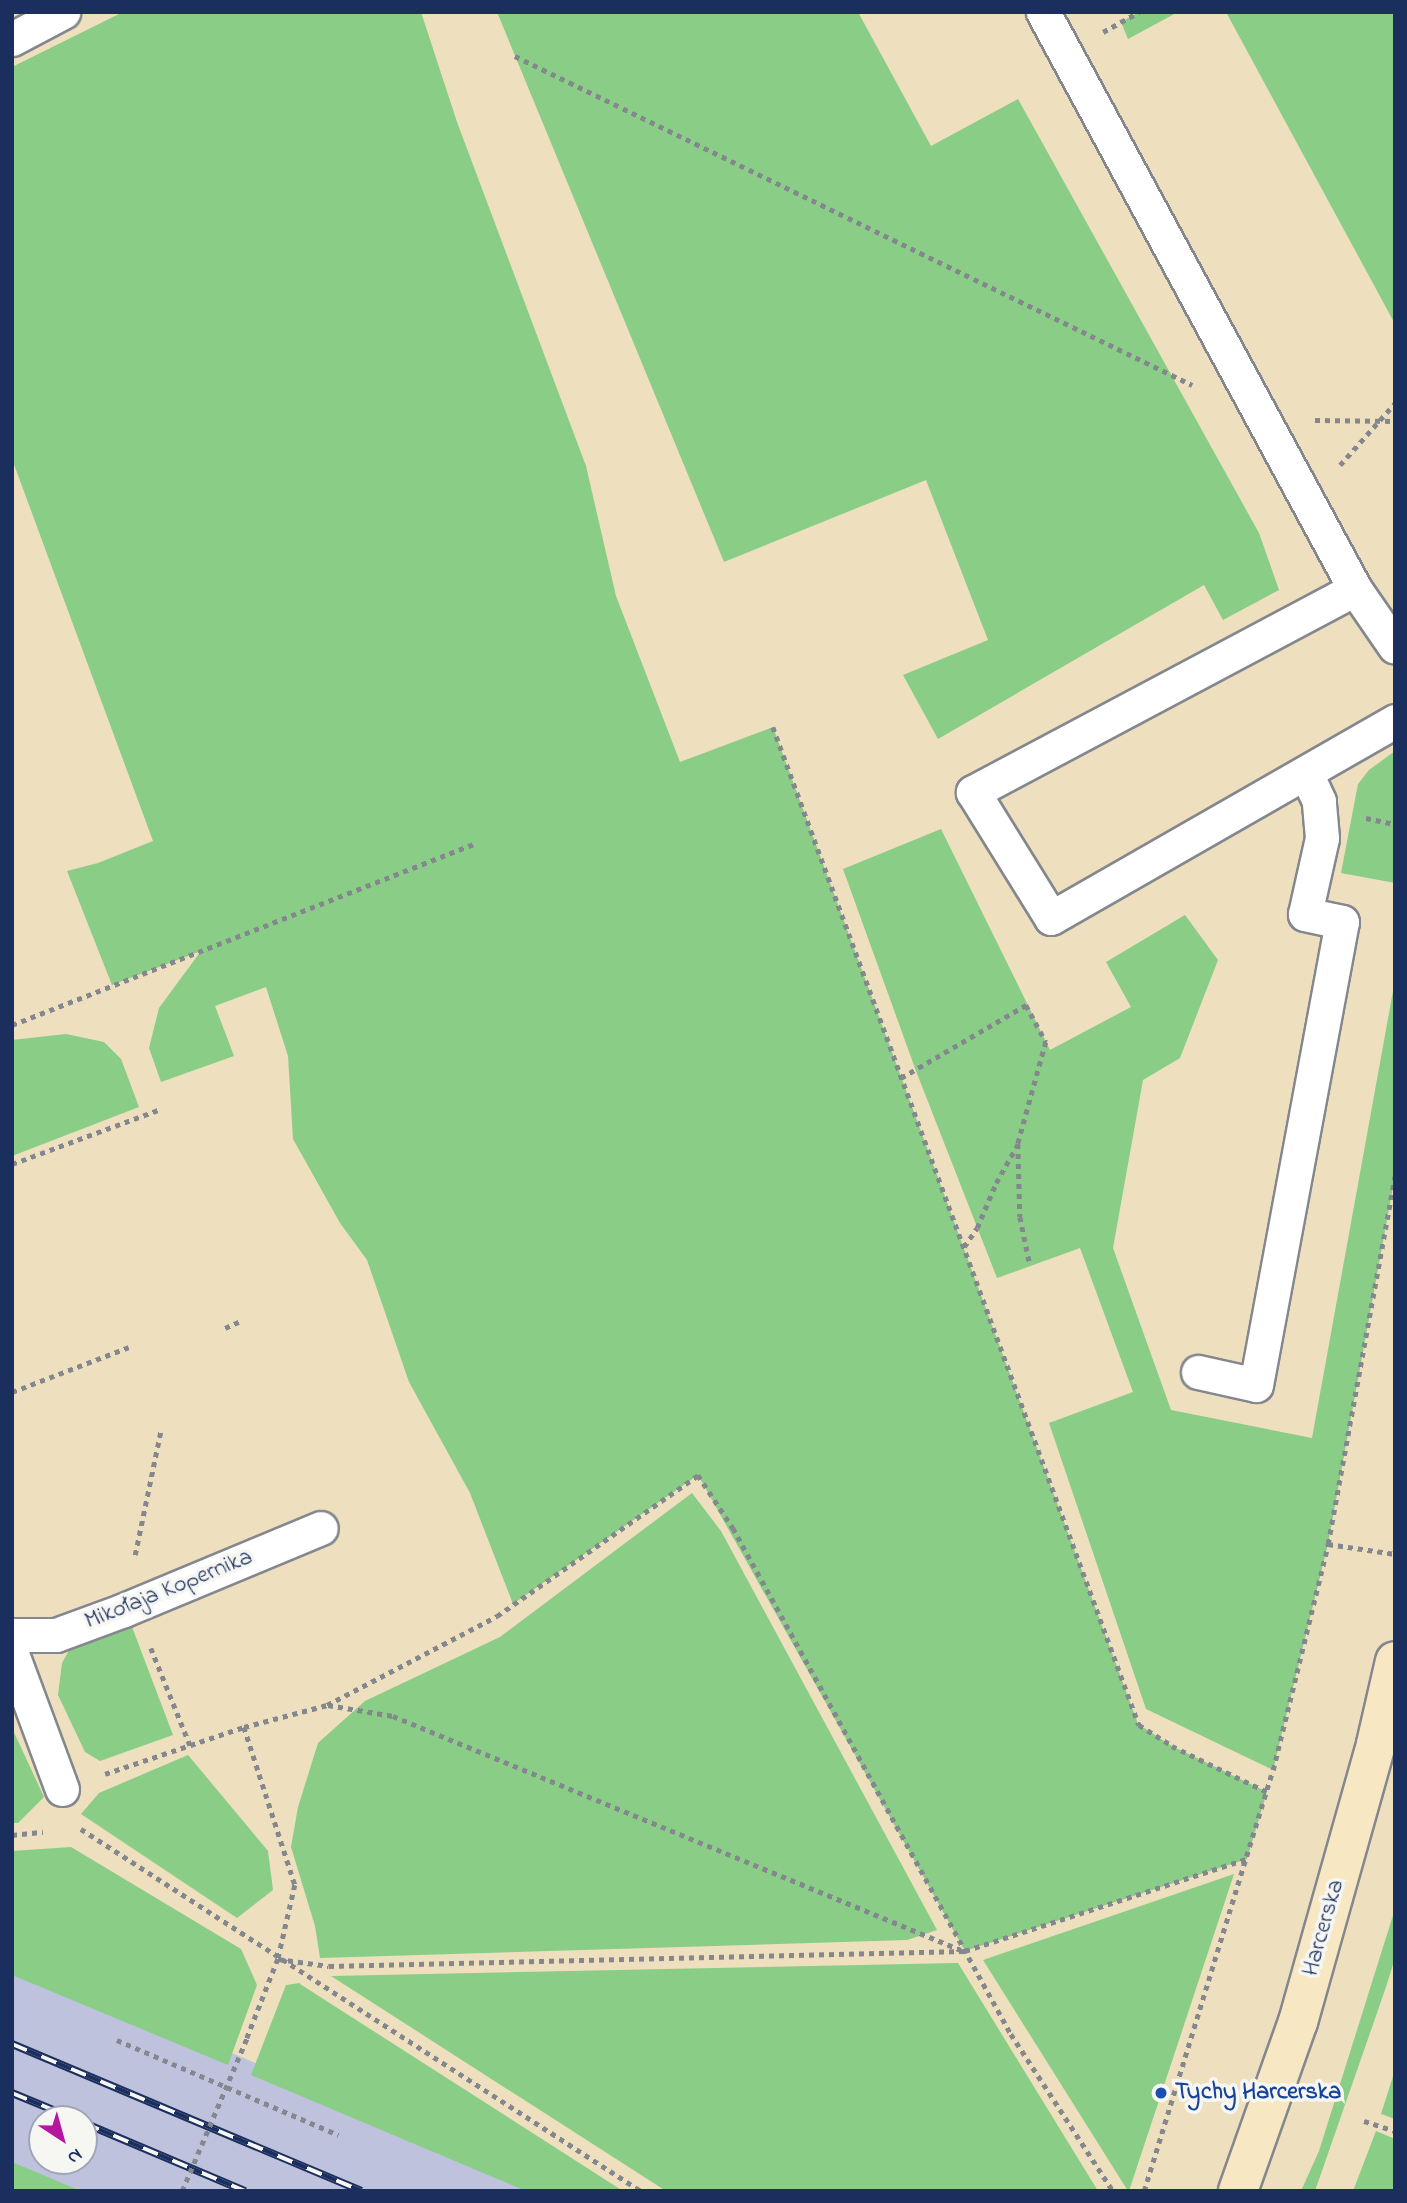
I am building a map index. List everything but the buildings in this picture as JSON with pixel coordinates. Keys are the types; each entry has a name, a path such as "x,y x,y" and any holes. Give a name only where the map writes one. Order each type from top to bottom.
{"street":[{"name":"Harcerska","path":"1238,2191 1297,2022 1376,1744 1395,1661"}],"lane":[{"path":"12,39 63,12"},
{"path":"1043,12 1354,589 1395,647"},
{"path":"1354,589 973,792 1051,918 1395,721"},
{"path":"1198,1372 1256,1385 1342,922 1305,914 1321,838 1320,801 1306,773"},
{"name":"Mikołaja Kopernika","path":"12,1635 56,1635 129,1608 321,1528"},
{"path":"12,1654 62,1789"}],"path":[{"path":"1102,32 1139,12"},
{"path":"515,56 1263,420 1395,421"},
{"path":"1308,504 1376,421 1395,403"},
{"path":"774,727 1139,1724 1172,1746 1267,1792"},
{"path":"12,1025 477,844"},
{"path":"901,1078 1026,1006 1046,1042 1018,1144 996,1183 977,1228 963,1248"},
{"path":"12,1164 161,1109"},
{"path":"1018,1144 1020,1217 1030,1265"},
{"path":"1144,2191 1267,1792 1328,1544 1395,1175"},
{"path":"225,1328 241,1321"},
{"path":"12,1392 129,1347"},
{"path":"161,1429 129,1608 190,1745"},
{"path":"641,2191 278,1959 75,1825 62,1789 244,1727 327,1705 497,1616 698,1475 733,1528 1011,2034 1113,2191"},
{"path":"1328,1544 1395,1554"},
{"path":"327,1705 393,1716 965,1951"},
{"path":"182,2191 265,1998 278,1959 295,1885 244,1727"},
{"path":"12,1835 75,1825"},
{"path":"278,1959 329,1966 965,1951 1247,1859"},
{"path":"117,2040 339,2135"},
{"path":"1364,2121 1395,2131"}],"shaded area":[{"path":"12,1961 557,2191 44,2191 12,2177"}],"green space":[{"path":"123,12 421,12 457,122 586,466 616,596 680,762 773,727 1138,1724 1172,1746 1267,1792 1247,1859 965,1951 698,1475 513,1604 470,1493 409,1382 367,1260 340,1223 293,1139 288,1056 266,987 215,1006 234,1056 161,1082 149,1048 159,1008 201,951 112,985 67,871 98,863 153,841 12,459 12,67"},
{"path":"497,12 858,12 931,146 1018,99 1259,533 1279,590 1223,620 1204,585 938,739 903,675 988,640 926,480 724,562"},
{"path":"1139,12 1178,12 1128,39 1121,22"},
{"path":"1226,12 1395,12 1395,324"},
{"path":"1395,751 1395,883 1341,873 1358,784 1369,770"},
{"path":"941,829 1050,1050 1131,1007 1106,962 1185,915 1218,960 1180,1058 1143,1080 1113,1248 1171,1410 1312,1438 1395,980 1395,1176 1328,1544 1273,1770 1146,1709 1049,1423 1133,1392 1080,1248 997,1278 916,1071 843,869"},
{"path":"66,1034 104,1042 121,1059 139,1107 12,1156 12,1040"},
{"path":"692,1493 721,1531 937,1930 907,1940 320,1958 315,1926 291,1847 298,1807 318,1743 365,1701 500,1637"},
{"path":"129,1619 173,1735 100,1761 85,1752 58,1695 62,1663 73,1643"},
{"path":"12,1728 44,1797 18,1823 12,1823"},
{"path":"188,1755 268,1851 273,1890 237,1918 81,1814 99,1793"},
{"path":"71,1847 241,1949 257,1985 228,2065 12,1975 12,1851"},
{"path":"1234,1874 1129,2191 1128,2191 983,1960"},
{"path":"1395,1909 1395,1958 1386,1987 1315,2191 1301,2191 1319,2151"},
{"path":"958,1963 1098,2191 666,2191 331,1976"},
{"path":"300,1983 623,2191 526,2191 251,2075 286,1985"},
{"path":"1395,2070 1395,2119 1381,2114"},
{"path":"1376,2131 1395,2139 1395,2191 1353,2191"},
{"path":"12,2162 28,2169 28,2175 43,2175 81,2191 12,2191"}],"railway":[{"path":"12,2044 361,2191"},
{"path":"12,2093 41,2105"},
{"path":"98,2129 245,2191"}],"place":[{"name":"Tychy Harcerska","path":"1161,2093"}]}
